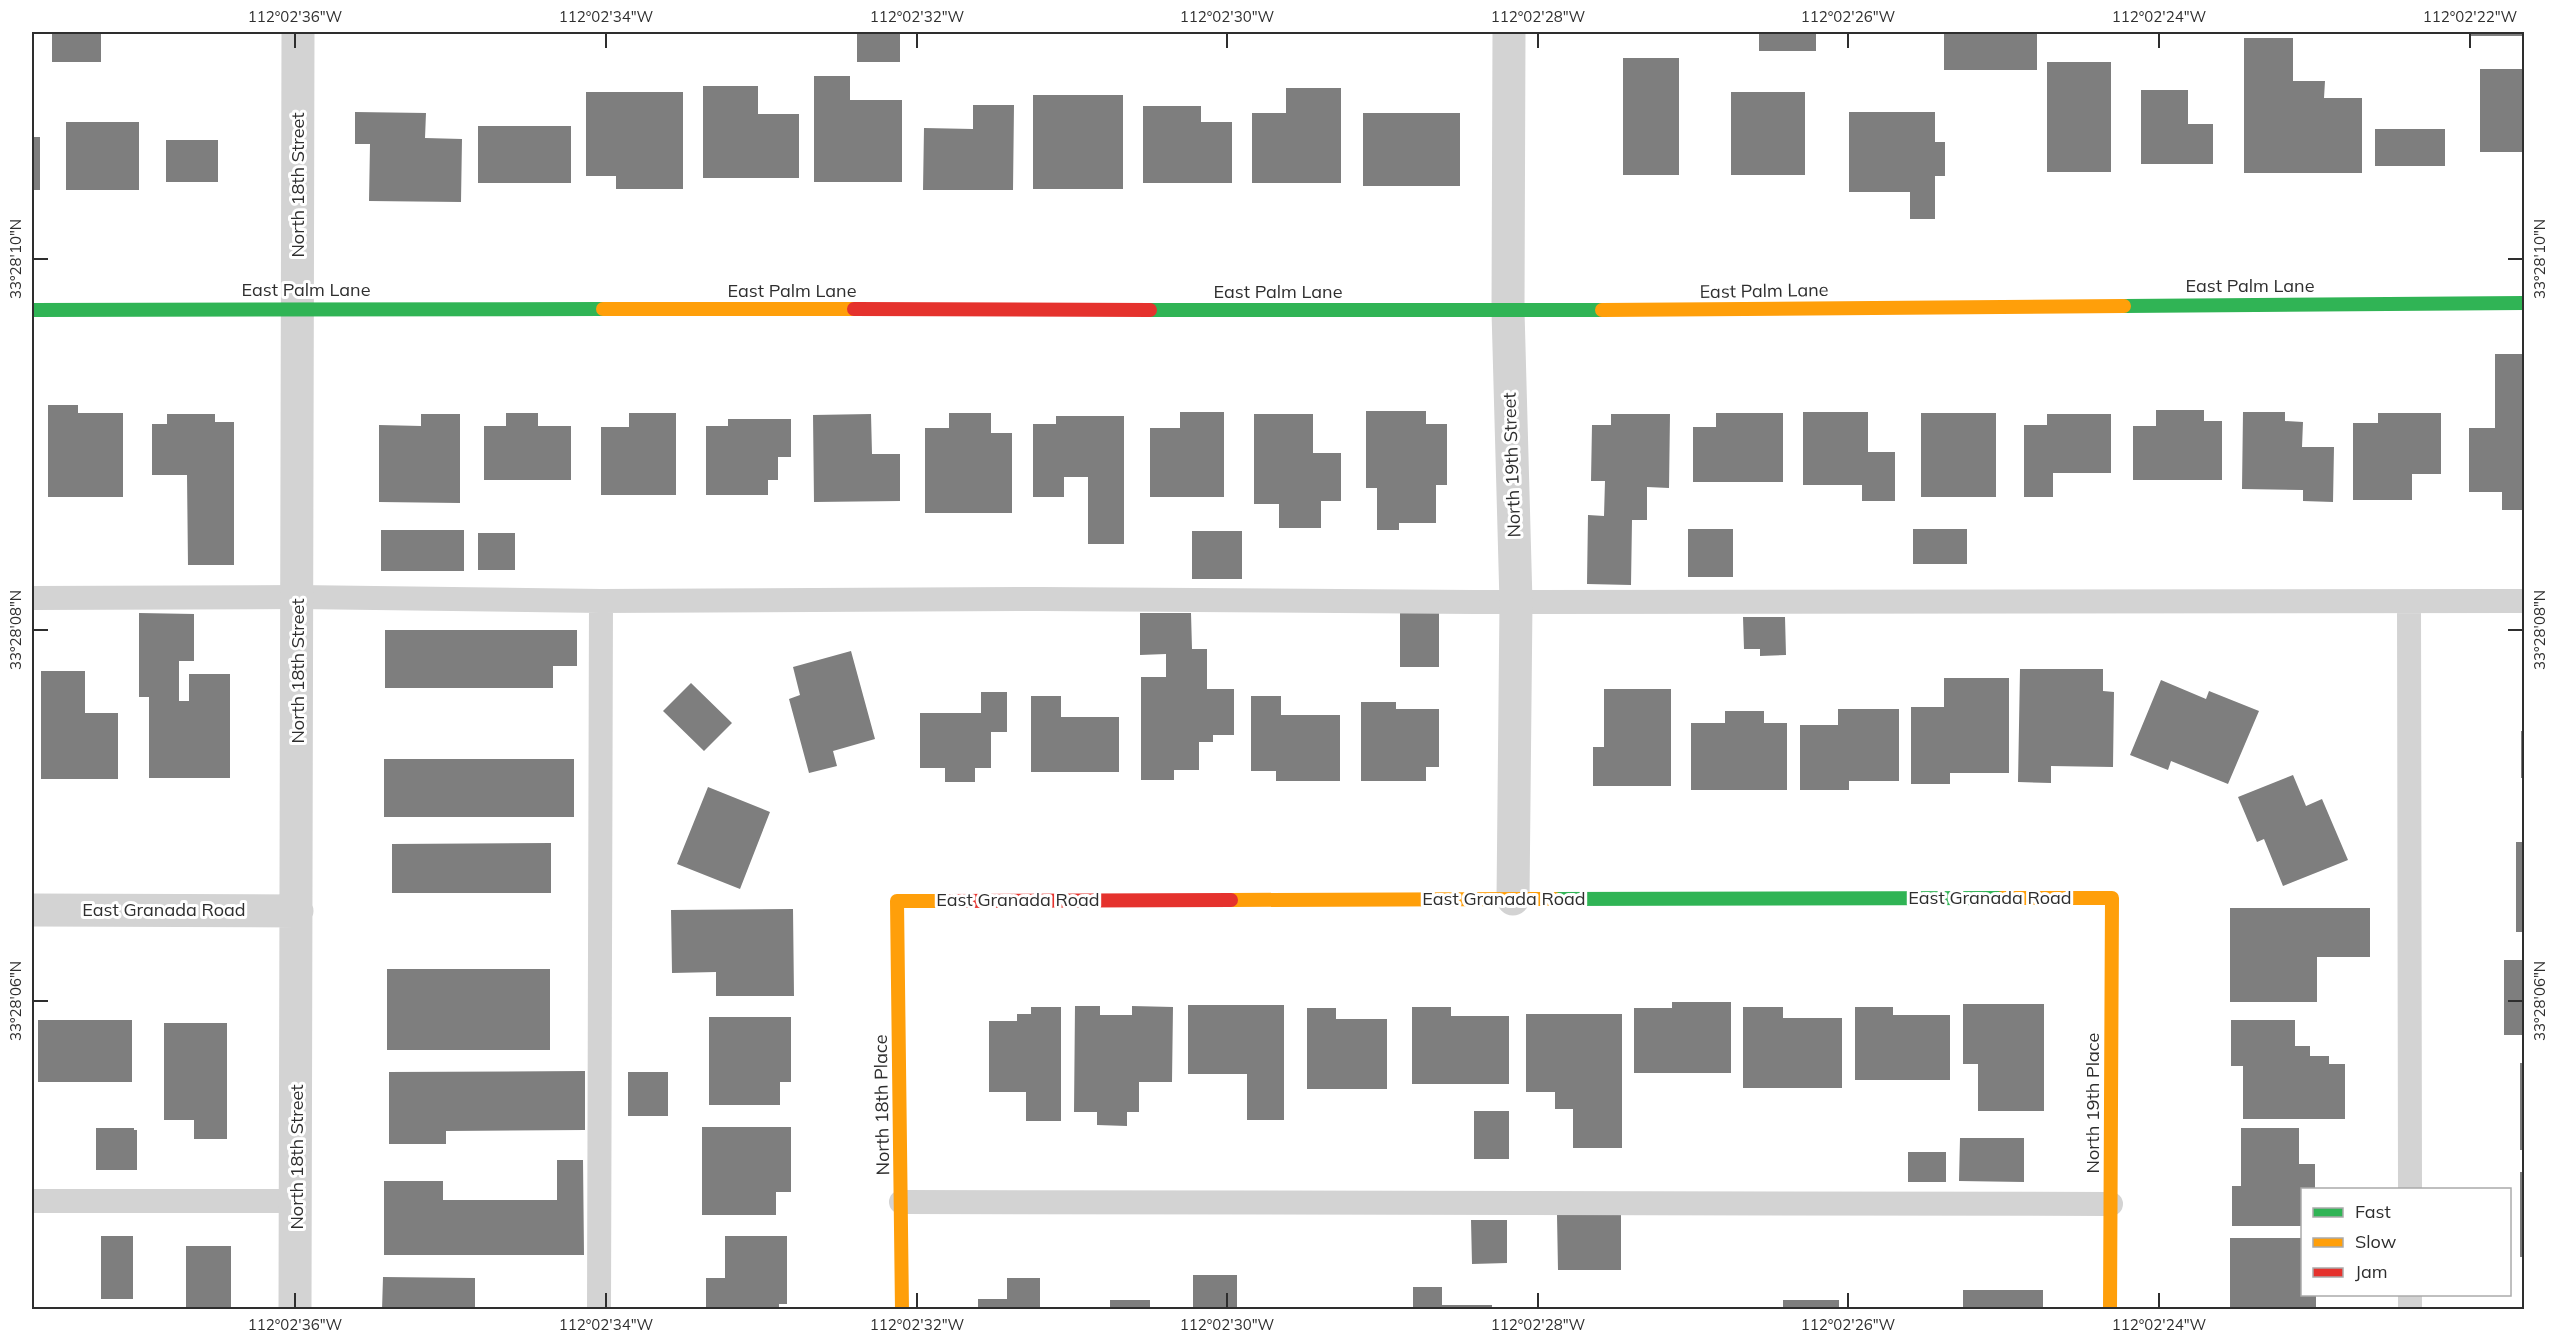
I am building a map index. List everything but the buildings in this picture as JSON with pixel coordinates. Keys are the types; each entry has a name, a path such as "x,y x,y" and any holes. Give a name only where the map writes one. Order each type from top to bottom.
{"street":[{"name":"North 18th Street","path":"295,1310 298,32"},
{"name":"North 19th Street","path":"1509,32 1508,311 1515,602 1513,899"},
{"name":"East Palm Lane","path":"32,310 298,308 1508,311 2524,303"},
{"name":"East Granada Road","path":"897,901 2112,897"},
{"name":"North 19th Place","path":"2110,1310 2112,897"},
{"name":"North 18th Place","path":"897,901 902,1310"},
{"name":"East Granada Road","path":"32,910 297,911"}],"lane":[{"path":"32,598 298,597 601,601 1053,599 1515,602 2124,600 2409,603 2524,601"},
{"path":"599,1310 601,601"},
{"path":"2409,603 2410,1188"},
{"path":"32,1201 297,1201"},
{"path":"901,1202 2111,1204"}],"traffic: fast":[{"path":"2124,306 2524,303"},
{"path":"32,310 603,309"},
{"path":"1150,310 1602,310"},
{"path":"1555,899 2002,898"}],"traffic: slow":[{"path":"1602,310 2124,306"},
{"path":"603,309 854,309"},
{"path":"2002,898 2112,898 2110,1310"},
{"path":"1231,900 1555,899"},
{"path":"902,1310 897,901 946,901"}],"traffic: jam":[{"path":"854,309 1150,310"},
{"path":"946,901 1231,900"}]}
